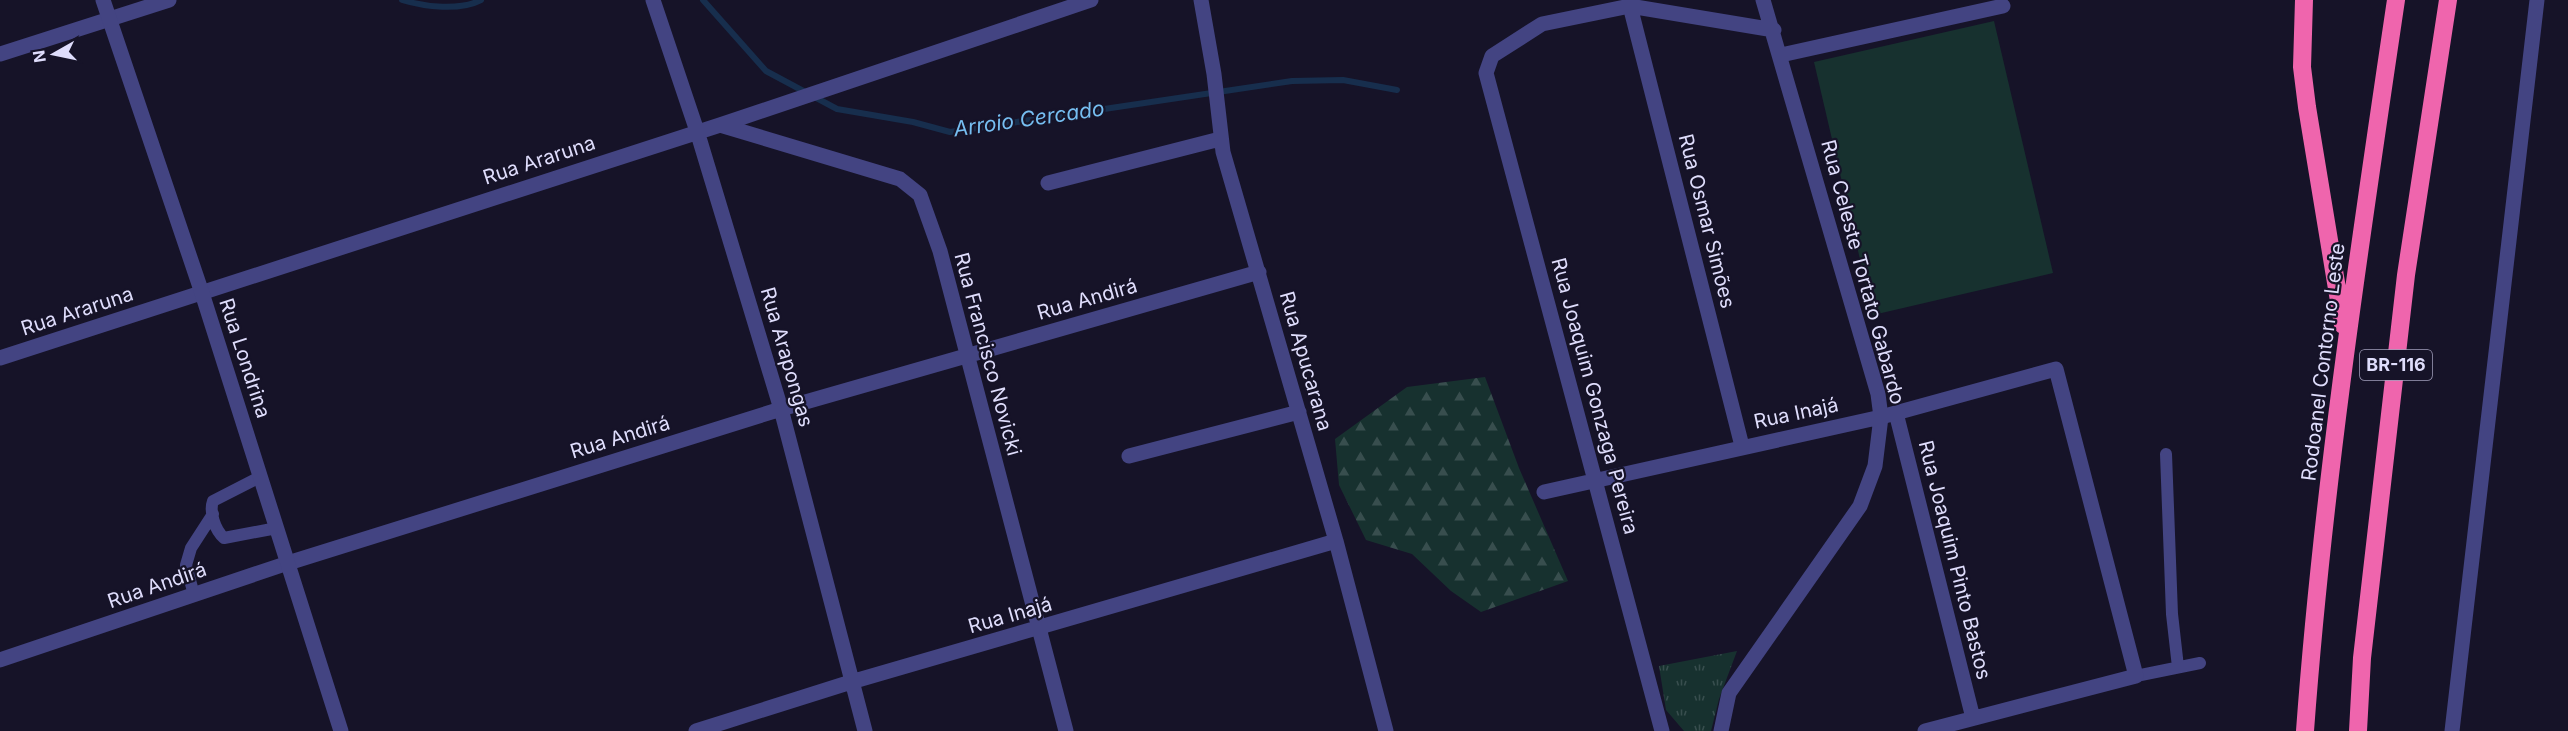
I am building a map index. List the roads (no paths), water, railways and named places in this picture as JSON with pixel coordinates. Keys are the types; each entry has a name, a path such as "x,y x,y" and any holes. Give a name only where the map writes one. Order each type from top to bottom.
{"highway":[{"path":"2304,0 2302,67 2346,344"},
{"name":"Rodoanel Contorno Leste","path":"2305,731 2311,645 2346,344 2396,0"},
{"name":"BR-116","path":"2358,731 2362,658 2406,274 2448,0"}],"street":[{"name":"Rua Londrina","path":"103,0 202,292 341,731"},
{"path":"0,54 169,0"},
{"name":"Rua Arapongas","path":"653,0 697,131 781,409 865,731"},
{"name":"Rua Araruna","path":"0,358 720,124 1091,0"},
{"name":"Rua Apucarana","path":"1201,0 1215,74 1220,139 1336,541 1386,731"},
{"name":"Rua Celeste Tortato Gabardo","path":"1720,731 1729,693 1860,507 1875,466 1888,415 1878,394 1774,30 1763,0"},
{"path":"2452,731 2537,0"},
{"path":"1630,6 1774,30"},
{"name":"Rua Joaquim Gonzaga Pereira","path":"1630,6 1542,24 1492,56 1486,73 1662,731"},
{"name":"Rua Osmar Simões","path":"1630,6 1742,446"},
{"path":"1780,55 2003,6"},
{"name":"Rua Francisco Novicki","path":"720,124 900,179 920,195 940,251 1066,731"},
{"path":"1048,183 1220,139"},
{"name":"Rua Andirá","path":"0,660 288,563 781,409 1259,272"},
{"name":"Rua Inajá","path":"1544,492 1888,415 2056,369 2136,676"},
{"path":"1129,456 1299,411"},
{"name":"Rua Joaquim Pinto Bastos","path":"1888,415 1973,718"},
{"name":"Rua Inajá","path":"696,731 851,682 1336,541"},
{"path":"1924,731 2136,676"}],"lane":[{"path":"2166,454 2172,614 2178,667"},
{"path":"260,477 219,496 211,506 218,532 224,538 277,528"},
{"path":"194,595 186,565 191,548 213,514"},
{"path":"2136,676 2200,663"}],"waterway":[{"name":"Arroio Cercado","path":"402,0 442,7 463,6 481,0"},
{"name":"Arroio Cercado","path":"703,0 766,71 837,109 913,122 950,132 1292,81 1343,80 1397,90"}]}
